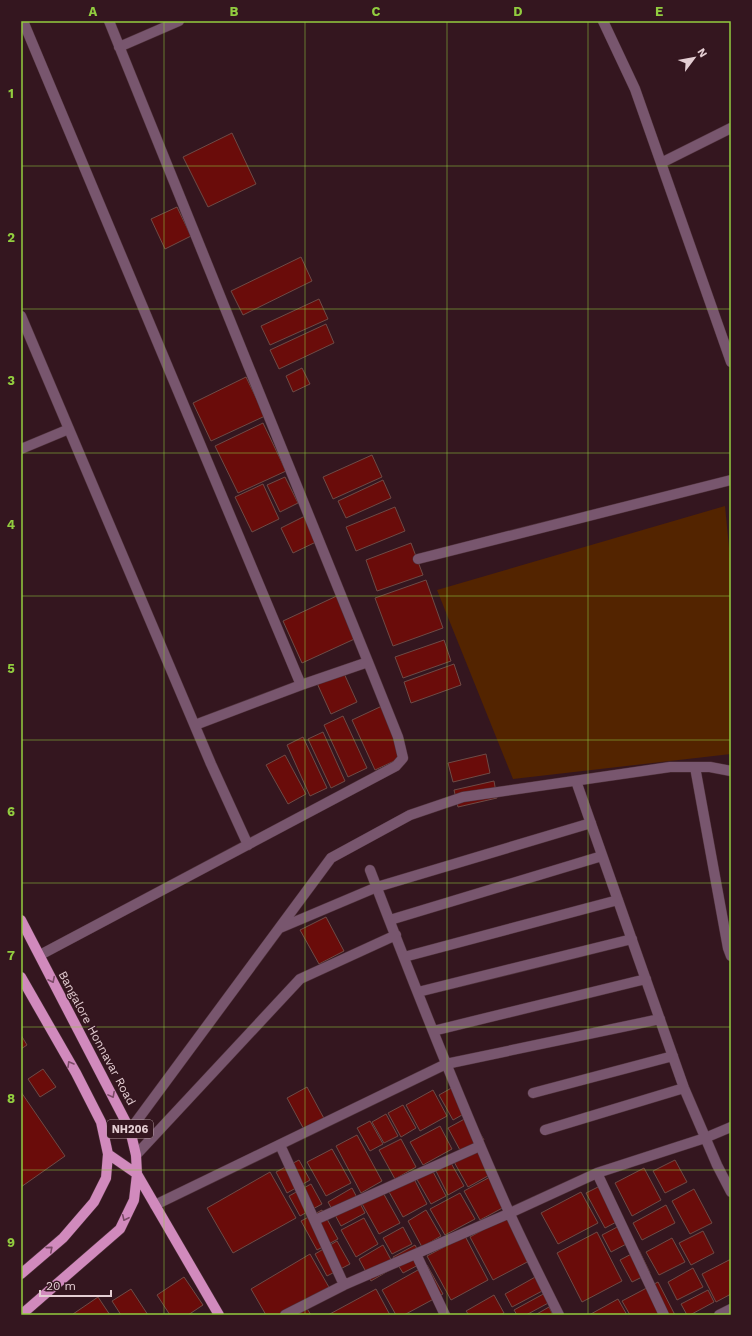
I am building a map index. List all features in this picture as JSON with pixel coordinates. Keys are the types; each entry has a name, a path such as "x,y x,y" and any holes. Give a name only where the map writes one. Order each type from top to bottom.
{"main road":[{"name":"Bangalore Honnavar Road","path":"21,920 40,955 60,998 130,1130 136,1155 137,1174 134,1200 120,1230 21,1315"},
{"name":"NH206","path":"21,977 76,1073 101,1122 108,1154 106,1178 94,1202 63,1238 21,1274"},
{"path":"108,1154 137,1174 219,1315"}],"street":[{"path":"23,21 301,685"},
{"path":"40,955 396,766 403,758 398,737 109,21"},
{"path":"120,47 179,21"},
{"path":"603,21 635,89 731,362"},
{"path":"661,163 731,128"},
{"path":"21,316 195,725 248,845"},
{"path":"21,449 69,429"},
{"path":"418,559 731,480"},
{"path":"195,725 301,685 368,662"},
{"path":"130,1130 331,858 410,816 463,797 670,766 710,767 731,771"},
{"path":"695,767 728,948 731,956"},
{"path":"576,781 684,1088 717,1165 731,1192"},
{"path":"279,929 377,887 591,823"},
{"path":"390,920 602,856"},
{"path":"370,870 446,1064 480,1146 559,1315"},
{"path":"404,957 618,900"},
{"path":"136,1155 300,979 396,935"},
{"path":"418,992 632,940"},
{"path":"433,1030 646,979"},
{"path":"155,1205 446,1064 660,1019"},
{"path":"533,1093 674,1056"},
{"path":"545,1130 684,1088"},
{"path":"285,1315 344,1285 510,1213 597,1173 705,1138 731,1126"},
{"path":"280,1145 344,1285"},
{"path":"315,1220 480,1146"},
{"path":"597,1173 664,1315"},
{"path":"416,1254 445,1315"},
{"path":"719,1315 731,1309"}],"shaded area":[{"path":"725,506 731,568 731,754 513,779 437,590"}],"building":[{"path":"232,133 256,184 208,207 183,157"},
{"path":"177,207 191,236 165,249 151,219"},
{"path":"301,257 312,281 243,315 231,291"},
{"path":"319,299 328,319 270,345 261,326"},
{"path":"326,324 334,343 279,369 270,350"},
{"path":"302,368 310,384 293,392 286,376"},
{"path":"246,377 265,416 211,441 193,403"},
{"path":"263,423 286,471 238,493 215,446"},
{"path":"372,455 382,477 333,499 323,477"},
{"path":"285,477 298,503 280,512 267,485"},
{"path":"383,480 391,498 346,518 338,501"},
{"path":"263,484 279,519 252,532 235,497"},
{"path":"395,507 405,531 356,551 346,527"},
{"path":"305,516 318,541 293,553 281,528"},
{"path":"411,543 423,575 377,591 366,560"},
{"path":"426,580 443,628 393,646 375,598"},
{"path":"341,594 361,636 302,663 283,621"},
{"path":"444,640 451,661 403,678 395,657"},
{"path":"454,664 461,685 411,703 404,682"},
{"path":"342,669 357,702 331,714 316,681"},
{"path":"382,706 405,756 375,770 352,720"},
{"path":"343,716 367,768 348,777 324,725"},
{"path":"323,732 345,781 331,788 308,739"},
{"path":"303,737 327,788 310,796 287,745"},
{"path":"486,754 490,773 453,782 448,763"},
{"path":"285,755 306,794 288,804 266,765"},
{"path":"494,781 497,798 458,807 454,790"},
{"path":"326,917 344,951 319,964 300,930"},
{"path":"21,1035 27,1045 21,1049"},
{"path":"43,1069 56,1087 40,1097 28,1079"},
{"path":"455,1086 469,1111 453,1120 439,1095"},
{"path":"307,1087 327,1124 307,1135 287,1098"},
{"path":"433,1090 447,1116 420,1131 406,1105"},
{"path":"21,1092 65,1156 21,1187"},
{"path":"403,1105 416,1128 401,1137 388,1113"},
{"path":"386,1114 398,1136 384,1143 372,1122"},
{"path":"470,1116 484,1140 461,1152 448,1128"},
{"path":"370,1121 383,1144 370,1151 357,1128"},
{"path":"440,1126 452,1149 423,1165 410,1142"},
{"path":"357,1135 382,1181 361,1193 336,1146"},
{"path":"401,1139 416,1167 395,1179 379,1150"},
{"path":"481,1146 495,1172 468,1187 453,1160"},
{"path":"332,1149 351,1183 326,1196 307,1162"},
{"path":"299,1160 310,1180 287,1193 276,1172"},
{"path":"675,1160 687,1182 665,1193 653,1171"},
{"path":"451,1163 464,1186 448,1195 436,1171"},
{"path":"431,1168 446,1196 431,1204 415,1176"},
{"path":"644,1168 661,1200 632,1216 615,1183"},
{"path":"270,1172 296,1218 233,1253 207,1208"},
{"path":"492,1176 508,1205 480,1220 464,1191"},
{"path":"413,1177 427,1204 403,1217 388,1190"},
{"path":"311,1184 322,1204 300,1216 289,1196"},
{"path":"604,1184 622,1219 605,1228 586,1193"},
{"path":"352,1188 365,1213 341,1226 328,1202"},
{"path":"381,1189 400,1223 379,1234 360,1200"},
{"path":"694,1189 712,1223 690,1234 672,1201"},
{"path":"581,1192 598,1223 558,1244 541,1213"},
{"path":"460,1193 475,1219 445,1235 430,1209"},
{"path":"666,1205 675,1223 642,1240 633,1223"},
{"path":"322,1210 338,1239 317,1250 301,1221"},
{"path":"426,1210 441,1236 422,1247 408,1221"},
{"path":"508,1216 531,1260 493,1280 470,1237"},
{"path":"364,1218 378,1244 356,1257 341,1230"},
{"path":"623,1224 632,1241 611,1252 602,1235"},
{"path":"403,1227 412,1244 392,1254 383,1238"},
{"path":"703,1231 714,1253 691,1265 679,1243"},
{"path":"597,1232 622,1281 582,1302 557,1253"},
{"path":"465,1236 488,1280 451,1300 427,1256"},
{"path":"672,1238 685,1262 659,1275 646,1252"},
{"path":"337,1241 350,1264 327,1276 315,1254"},
{"path":"383,1245 395,1267 371,1281 359,1259"},
{"path":"415,1245 424,1262 403,1273 393,1257"},
{"path":"639,1250 650,1273 632,1282 620,1260"},
{"path":"310,1254 330,1289 286,1315 266,1315 251,1289"},
{"path":"731,1259 731,1294 716,1302 702,1274"},
{"path":"427,1265 443,1294 404,1315 396,1315 382,1290"},
{"path":"693,1268 703,1287 677,1300 668,1282"},
{"path":"537,1276 544,1290 512,1307 505,1294"},
{"path":"184,1277 203,1305 188,1315 170,1315 157,1295"},
{"path":"658,1282 675,1315 630,1315 622,1301"},
{"path":"131,1289 148,1315 121,1315 112,1301"},
{"path":"376,1289 390,1315 328,1315"},
{"path":"708,1290 714,1302 690,1315 687,1315 681,1304"},
{"path":"547,1292 552,1301 526,1315 517,1315 514,1310"},
{"path":"494,1295 504,1313 500,1315 469,1315 466,1311"},
{"path":"98,1297 110,1315 73,1315 73,1314"},
{"path":"618,1299 627,1315 589,1315"},
{"path":"306,1307 311,1315 293,1315"},
{"path":"549,1307 553,1315 535,1315"}]}
